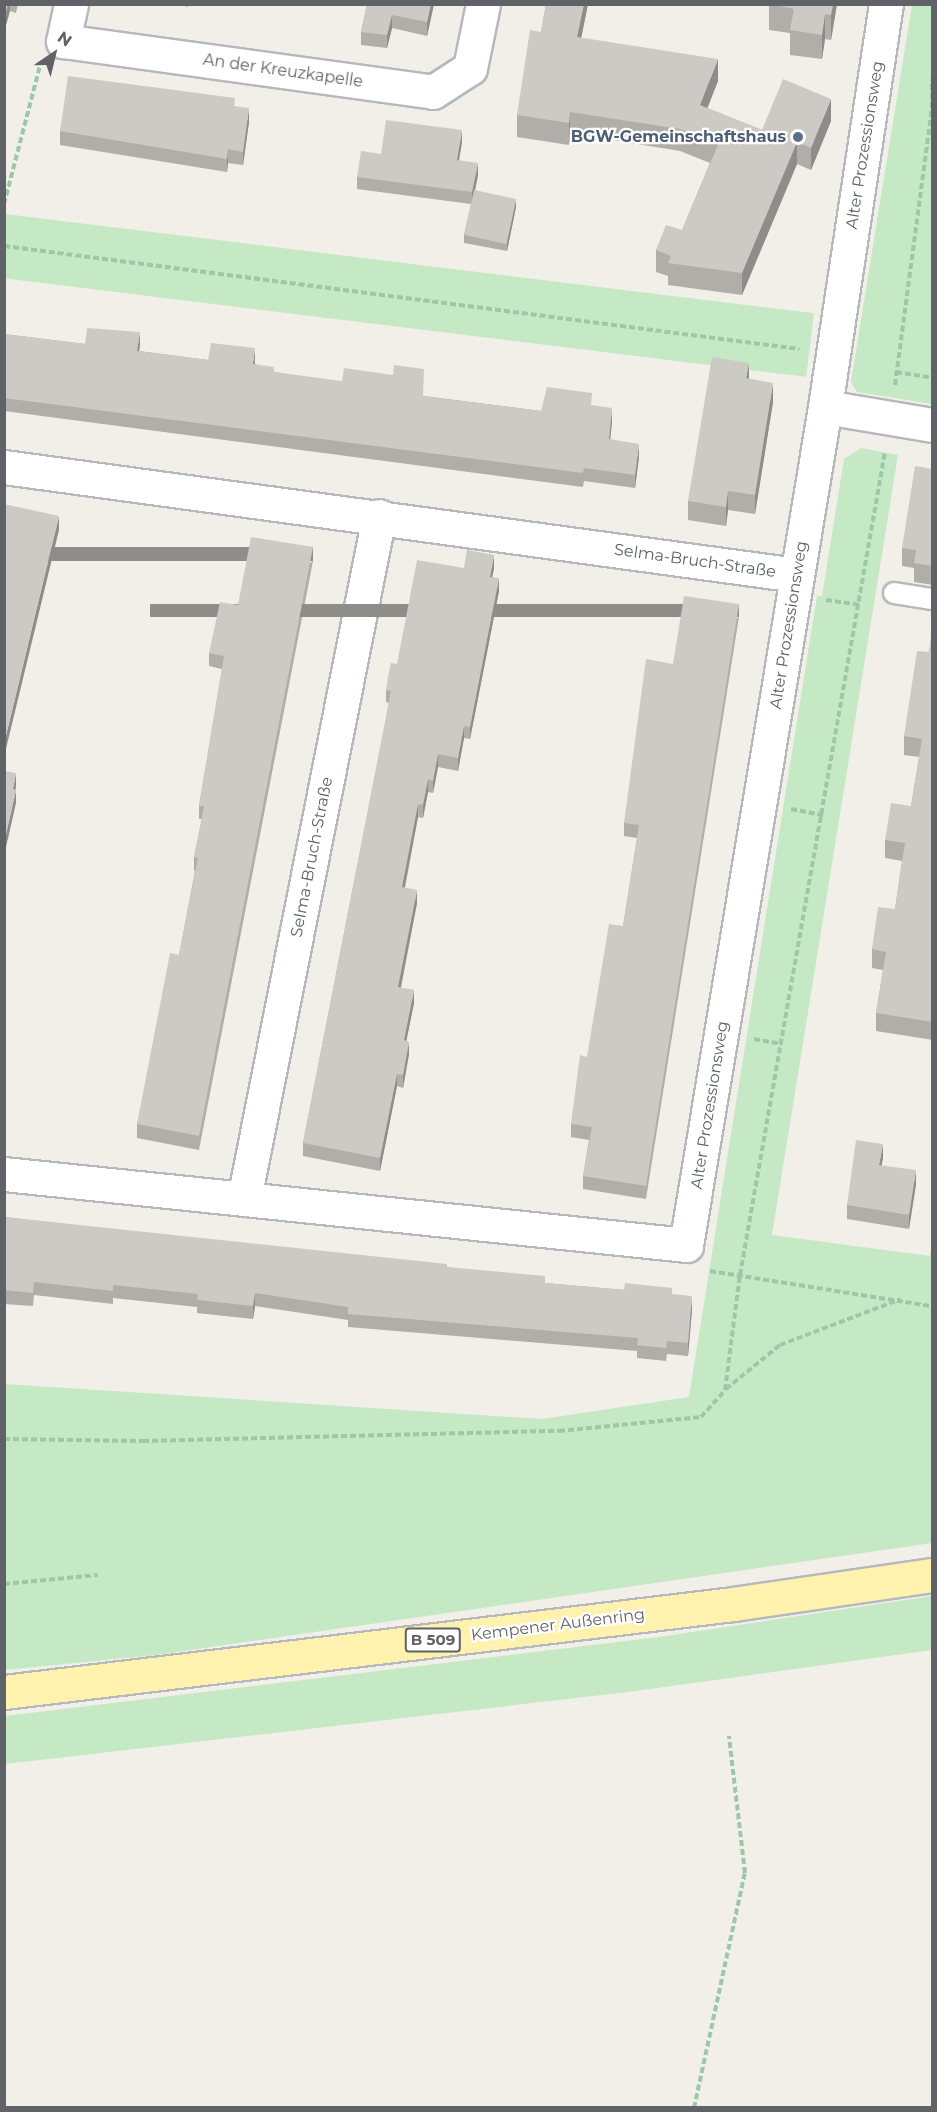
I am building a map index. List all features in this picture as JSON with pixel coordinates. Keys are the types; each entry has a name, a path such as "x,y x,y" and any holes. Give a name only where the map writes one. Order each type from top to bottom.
{"main road":[{"name":"Kempener Außenring","path":"4,1692 721,1605 933,1575"}],"street":[{"path":"63,41 71,4"},
{"name":"An der Kreuzkapelle","path":"63,41 433,92 470,68 483,4"},
{"name":"Alter Prozessionsweg","path":"686,1245 825,407 886,4"},
{"path":"825,407 933,425"},
{"name":"Selma-Bruch-Straße","path":"4,467 379,516 797,575"},
{"name":"Selma-Bruch-Straße","path":"244,1199 379,516"},
{"path":"4,1174 686,1245"}],"lane":[{"path":"894,593 933,599"}],"path":[{"path":"4,204 41,65 63,41"},
{"path":"725,1390 740,1275 891,419 932,108 933,79"},
{"path":"4,246 833,353"},
{"path":"896,372 933,378"},
{"path":"686,1245 702,1269 903,1299 933,1306"},
{"path":"4,1439 154,1441 559,1431 701,1417 725,1390 780,1345 903,1299"},
{"path":"4,1584 98,1575"},
{"path":"694,2108 745,1873 729,1736"}],"green space":[{"path":"912,5 932,5 932,404 857,392 851,382"},
{"path":"5,214 814,313 806,377 4,278"},
{"path":"861,448 898,455 772,1235 930,1256 932,1243 932,1543 156,1655 5,1670 5,1384 542,1419 689,1397 817,596 822,596 844,459"},
{"path":"932,1596 932,1650 628,1692 5,1764 5,1716 659,1637"}],"building":[{"path":"4,4 8,4 4,19"},
{"path":"367,4 431,4 427,22 392,15 387,35 361,32"},
{"path":"546,4 584,4 577,37 718,59 700,105 762,130 783,79 831,99 811,148 797,142 742,273 668,263 671,256 656,250 666,225 682,230 718,145 680,129 570,112 569,123 517,115 530,30 541,32"},
{"path":"769,4 833,4 831,15 825,14 822,35 790,30 794,9"},
{"path":"68,76 235,98 234,106 249,108 243,152 228,149 227,159 60,131"},
{"path":"386,120 462,130 457,160 478,163 472,192 357,177 361,151 381,154"},
{"path":"474,190 516,199 506,244 464,235"},
{"path":"87,328 140,332 137,351 208,360 211,343 255,348 253,364 274,367 274,372 342,381 344,368 393,375 394,365 424,369 423,396 541,411 547,387 592,393 591,405 612,408 609,439 639,444 635,475 584,468 583,473 4,398 4,334 85,344"},
{"path":"712,357 749,363 746,378 773,383 755,495 728,491 726,507 688,501"},
{"path":"915,466 933,469 933,566 914,563 916,550 902,548"},
{"path":"4,504 59,516 4,744"},
{"path":"251,537 313,547 199,1136 137,1124 170,953 179,955 198,858 194,857 204,806 199,806 224,656 209,653 220,602 238,605"},
{"path":"467,550 494,555 490,577 499,578 470,727 464,726 458,758 438,754 433,781 428,779 423,805 418,804 402,887 417,890 398,987 414,990 404,1040 409,1042 403,1075 397,1074 380,1158 303,1143 391,691 386,690 388,677 391,663 397,664 417,560 464,568"},
{"path":"684,596 739,604 646,1186 583,1176 592,1127 571,1124 580,1055 587,1057 609,924 623,926 639,825 624,823 646,659 673,664"},
{"path":"931,636 933,637 933,1022 876,1013 886,952 872,949 878,907 895,909 905,843 885,840 891,803 911,806 922,739 904,736 917,651 929,652"},
{"path":"4,771 16,773 13,789 16,790 4,843"},
{"path":"856,1140 883,1144 879,1165 916,1170 909,1215 847,1205"},
{"path":"4,1217 447,1264 447,1267 545,1276 545,1283 624,1290 625,1283 672,1288 672,1294 692,1296 688,1343 667,1341 666,1348 637,1345 638,1338 348,1314 348,1307 255,1293 253,1306 197,1300 198,1294 113,1285 113,1291 34,1282 33,1293 4,1290"}],"place":[{"name":"BGW-Gemeinschaftshaus","path":"798,137"}]}
